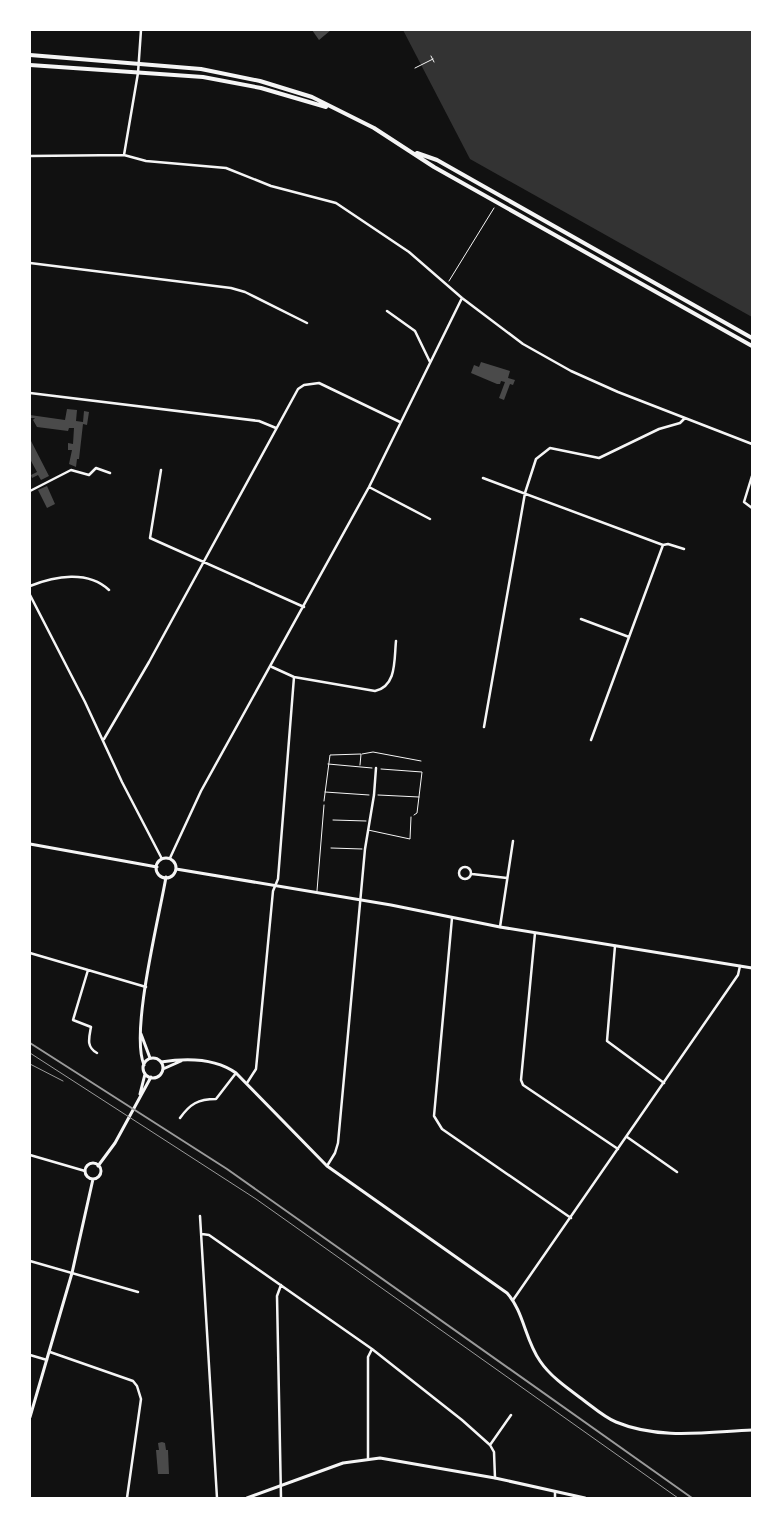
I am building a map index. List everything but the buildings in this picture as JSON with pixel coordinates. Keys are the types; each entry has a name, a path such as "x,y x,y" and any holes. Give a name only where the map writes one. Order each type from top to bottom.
{"main road":[{"path":"30,55 201,69 260,80 312,97 333,109"},
{"path":"30,65 234,82 348,114 434,167 752,346"},
{"path":"410,151 437,160 752,338"}],"street":[{"path":"124,156 138,73 141,30"},
{"path":"30,156 124,156 146,161 226,168 270,186 336,203 409,252 462,298 523,344 572,371 618,392 752,444"},
{"path":"30,263 231,288 245,292 307,323"},
{"path":"170,858 201,791 272,667 369,487 462,298"},
{"path":"387,310 415,331 430,362"},
{"path":"104,739 298,389 311,383 320,383 400,422"},
{"path":"30,393 259,421 276,428"},
{"path":"484,726 525,494 536,459 550,448 599,458 659,429 680,423 685,418"},
{"path":"30,491 71,470 89,475 96,468 110,473"},
{"path":"161,470 150,538 304,607"},
{"path":"752,476 744,502 752,508"},
{"path":"482,478 663,545 668,544 684,549"},
{"path":"369,487 430,519"},
{"path":"591,740 663,545"},
{"path":"30,586 72,576 82,576 103,584 109,590"},
{"path":"30,595 104,739 122,782 162,859"},
{"path":"580,619 629,637"},
{"path":"272,667 294,677 375,690 383,689 389,684 392,675 396,641"},
{"path":"247,1083 256,1069 280,854 294,677"},
{"path":"327,1166 335,1154 338,1143 365,849 376,768"},
{"path":"500,927 513,840"},
{"path":"30,844 157,867"},
{"path":"170,858 175,862 176,869 173,875 166,877 159,874 157,867 162,859 170,858"},
{"path":"472,874 470,868 465,866 459,872 461,878 465,879 472,874 508,878"},
{"path":"176,869 317,892 500,927 752,968"},
{"path":"98,1166 124,1127 140,1094 146,1074 139,1042 146,987 166,877"},
{"path":"452,917 433,1108 434,1116 442,1129 571,1218"},
{"path":"535,933 521,1080 523,1085 618,1149"},
{"path":"615,946 607,1041 664,1083"},
{"path":"30,953 146,987"},
{"path":"513,1300 738,975 740,966"},
{"path":"88,970 73,1020 91,1027 88,1043 91,1050 97,1053"},
{"path":"141,1034 150,1059 161,1062 218,1063 236,1073 327,1166 507,1293 513,1300 529,1341 541,1363 566,1387 614,1422 648,1432 668,1434 752,1430"},
{"path":"144,1066 150,1059"},
{"path":"146,1074 151,1077 158,1076 163,1069 181,1061"},
{"path":"161,1062 163,1069"},
{"path":"180,1118 188,1106 202,1099 216,1099 236,1073"},
{"path":"140,1094 151,1077"},
{"path":"627,1137 676,1172"},
{"path":"30,1155 85,1171"},
{"path":"85,1171 90,1164 98,1166"},
{"path":"85,1171 86,1176 93,1179 98,1177 100,1173 98,1166"},
{"path":"30,1417 72,1273 93,1179"},
{"path":"200,1216 217,1498"},
{"path":"202,1234 209,1235 281,1285 425,1389 490,1445 496,1459 495,1478"},
{"path":"30,1262 138,1292"},
{"path":"280,1498 277,1296 281,1285"},
{"path":"368,1459 368,1357 372,1349"},
{"path":"50,1352 133,1381 137,1386 141,1399 127,1498"},
{"path":"30,1355 47,1360"},
{"path":"490,1445 511,1415"},
{"path":"248,1498 345,1463 368,1459 399,1460 495,1478 585,1498"},
{"path":"555,1498 556,1492"}],"lane":[{"path":"317,892 324,805"},
{"path":"367,830 410,839 411,817"}],"path":[{"path":"431,56 434,62"},
{"path":"415,68 433,59"},
{"path":"448,284 497,202"},
{"path":"324,805 330,756 373,752 421,761"},
{"path":"360,766 362,754"},
{"path":"328,764 422,772 417,813 411,817"},
{"path":"333,820 369,822"},
{"path":"331,848 365,849"}],"shaded area":[{"path":"403,30 752,30 752,317 470,159"}],"tram line":[{"path":"30,1053 256,1199 678,1498"},
{"path":"30,1064 63,1081"}],"railway":[{"path":"30,1043 227,1169 692,1498"}]}
